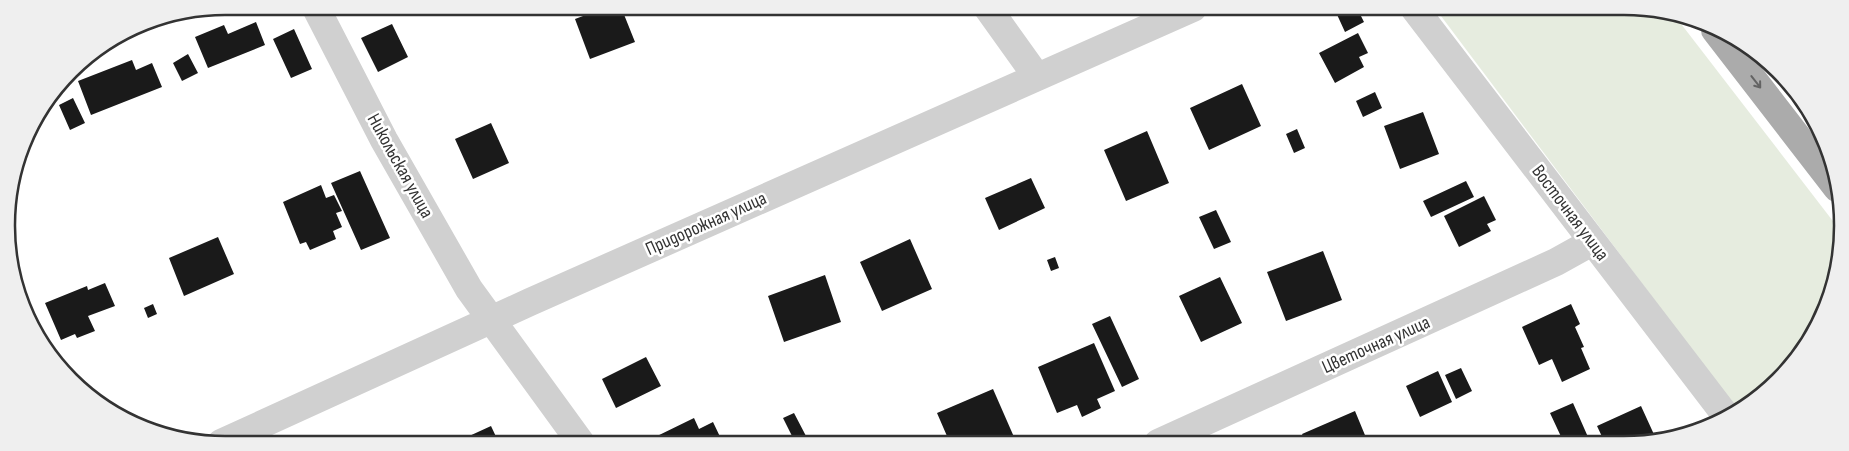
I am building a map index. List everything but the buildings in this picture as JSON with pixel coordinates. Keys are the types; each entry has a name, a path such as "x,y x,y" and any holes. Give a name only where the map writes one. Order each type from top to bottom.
{"main road":[{"path":"1722,40 1829,179"}],"street":[{"name":"Никольская улица","path":"320,15 384,140 469,289 576,436"},
{"path":"993,15 1037,77"},
{"name":"Придорожная улица","path":"236,436 1177,15"},
{"name":"Восточная улица","path":"1419,15 1723,411"},
{"name":"Цветочная улица","path":"1173,436 1538,271 1592,242"}],"shaded area":[{"path":"1440,15 1637,15 1680,23 1834,223 1834,239 1827,280 1818,306 1806,331 1782,364 1752,393 1733,405"}]}
